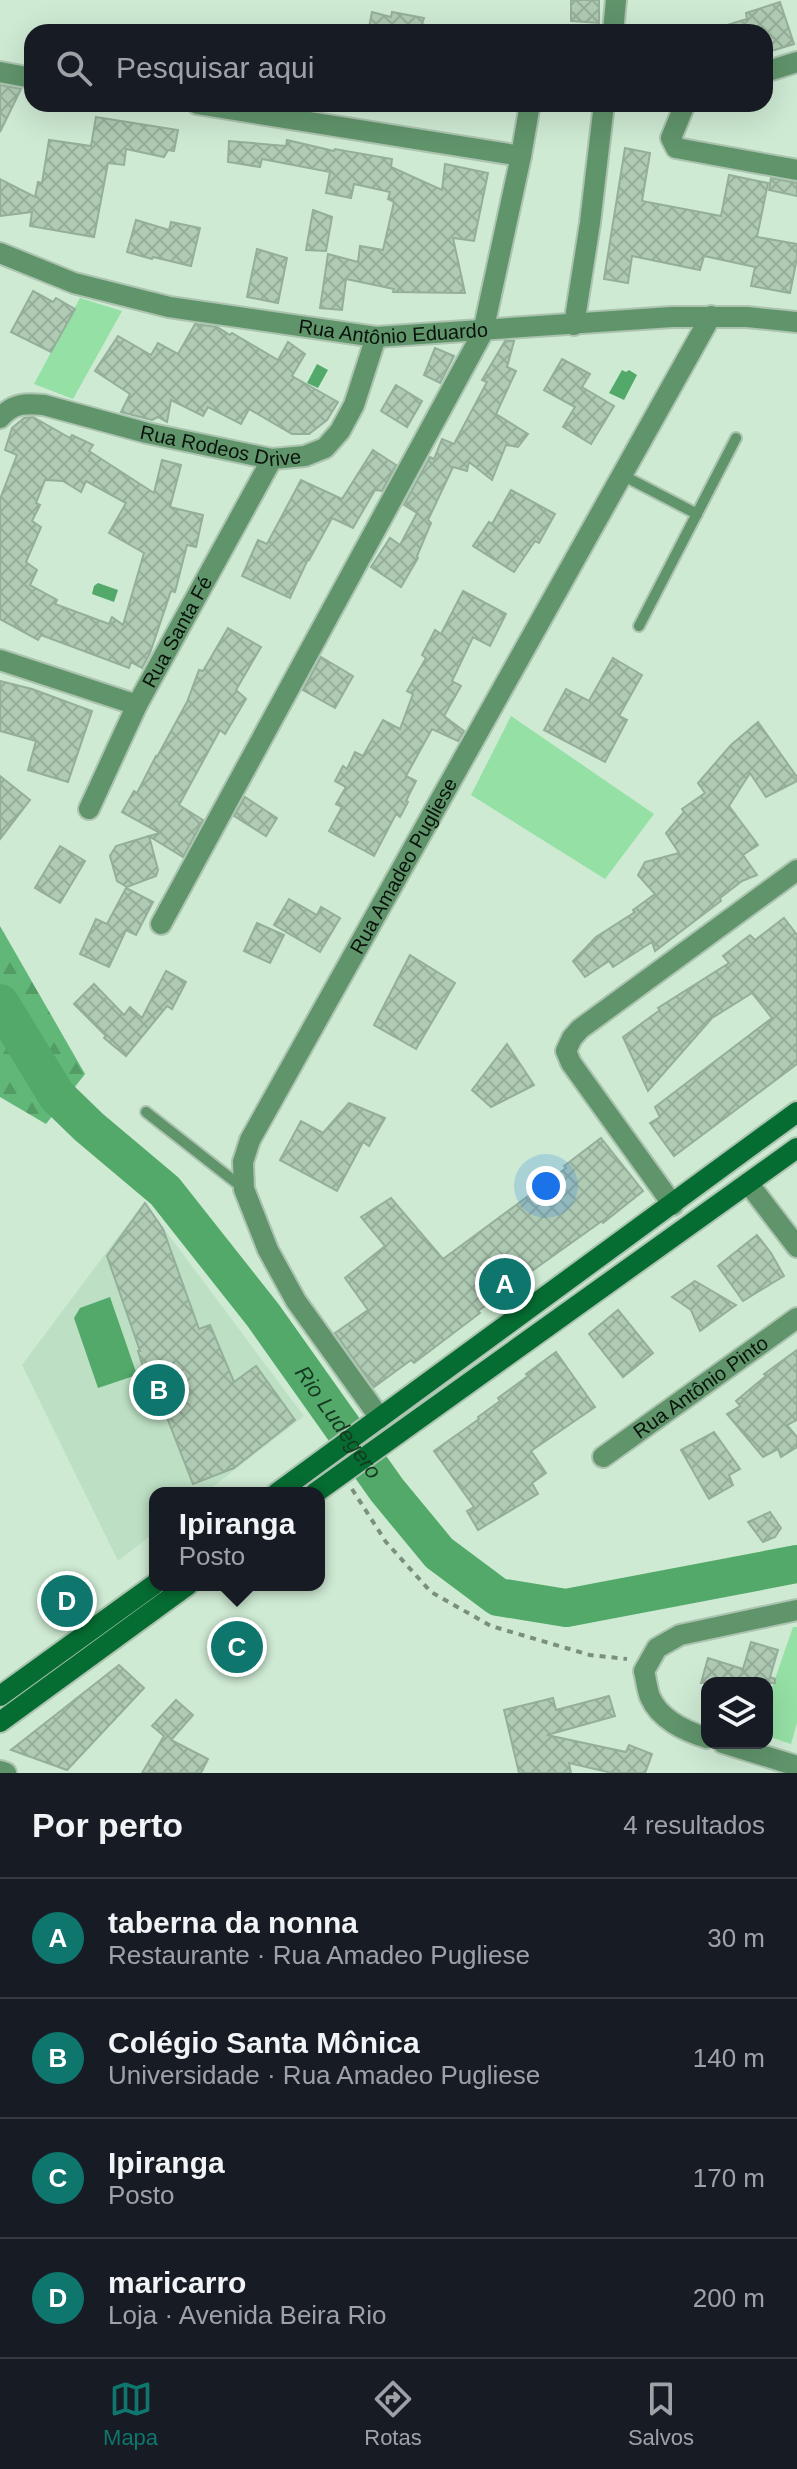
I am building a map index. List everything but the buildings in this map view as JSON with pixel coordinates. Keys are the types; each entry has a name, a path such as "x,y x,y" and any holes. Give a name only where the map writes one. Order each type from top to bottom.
{"main road":[{"path":"285,1487 797,1112"},
{"path":"323,1487 797,1148"},
{"path":"0,1696 149,1588"},
{"path":"0,1722 180,1591"}],"street":[{"path":"614,24 616,0"},
{"path":"773,70 797,62"},
{"path":"0,72 24,76"},
{"path":"247,112 521,156"},
{"path":"161,924 483,332 529,112"},
{"path":"574,325 603,112"},
{"path":"682,112 671,138 676,148 797,170"},
{"name":"Rua Antônio Eduardo","path":"0,253 74,283 169,307 376,337 711,316 797,322"},
{"name":"Rua Amadeo Pugliese","path":"375,1422 296,1301 268,1250 244,1189 243,1162 250,1140 711,316"},
{"name":"Rua Rodeos Drive","path":"0,418 10,407 27,403 44,405 147,433 272,459 305,456 325,448 340,431 354,405 376,337"},
{"name":"Rua Santa Fé","path":"89,809 137,705 272,459"},
{"path":"0,660 137,705"},
{"path":"673,1205 571,1063 566,1051 580,1029 797,870"},
{"path":"748,1183 797,1247"},
{"name":"Rua Antônio Pinto","path":"603,1457 797,1318"},
{"path":"701,1736 664,1717 650,1697 644,1671 657,1648 680,1635 797,1610"},
{"path":"742,1749 797,1766"},
{"path":"0,1771 6,1773"}],"lane":[{"path":"639,626 736,438"},
{"path":"622,475 697,514"},
{"path":"146,1112 244,1189"}],"path":[{"path":"337,1477 386,1542 431,1592 491,1626 590,1655 649,1661"}],"shaded area":[{"path":"80,298 122,311 73,399 34,384"},
{"path":"317,364 328,370 318,388 307,383"},
{"path":"622,370 637,375 624,400 609,393"},
{"path":"98,583 118,590 114,602 92,594"},
{"path":"511,716 654,814 605,879 471,795"},
{"path":"144,1202 304,1416 213,1487 149,1487 149,1537 118,1561 22,1365"},
{"path":"110,1297 137,1375 98,1388 74,1318 80,1308"},
{"path":"793,1627 797,1627 797,1723 791,1744 773,1738 773,1685"}],"green space":[{"path":"0,926 85,1074 46,1124 0,1097"}],"waterway":[{"name":"Rio Ludegero","path":"0,1003 57,1096 165,1191 263,1315 387,1490 439,1553 498,1597 566,1608 797,1564"}],"place":[{"name":"taberna da nonna","path":"505,1284"},
{"name":"Colégio Santa Mônica","path":"159,1390"},
{"name":"maricarro","path":"67,1601"},
{"name":"Ipiranga","path":"237,1647"}]}
